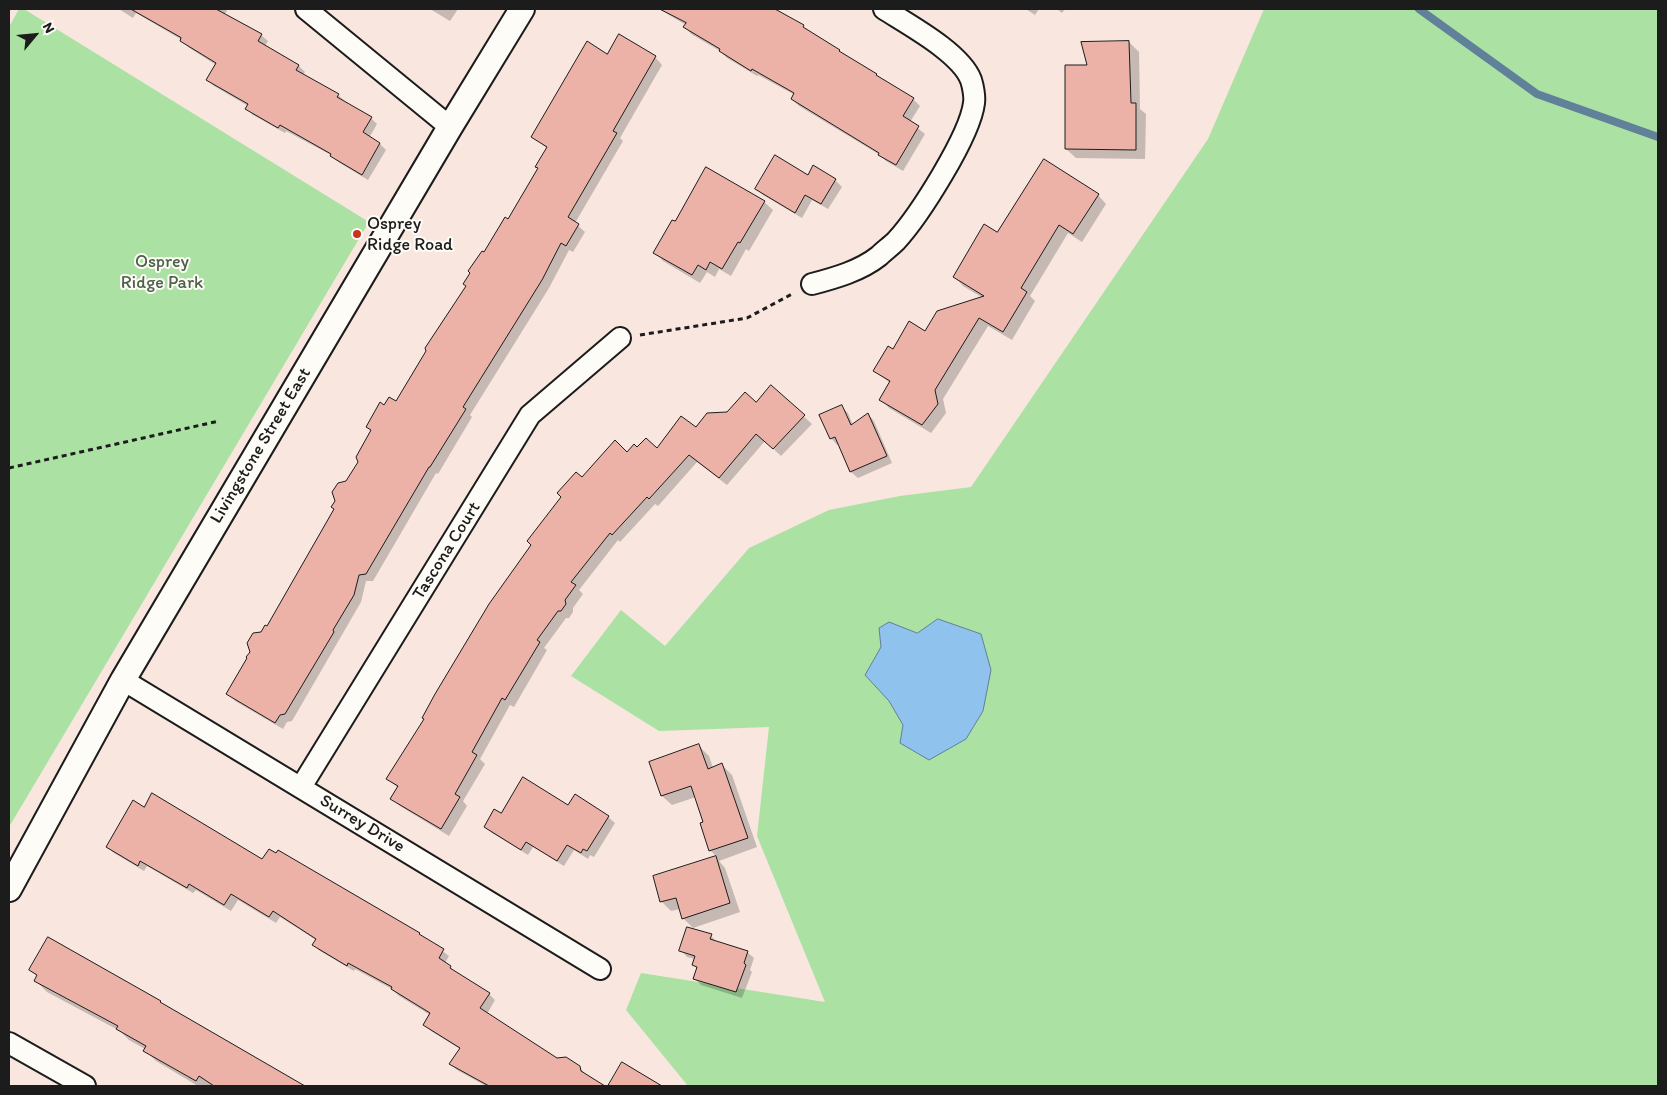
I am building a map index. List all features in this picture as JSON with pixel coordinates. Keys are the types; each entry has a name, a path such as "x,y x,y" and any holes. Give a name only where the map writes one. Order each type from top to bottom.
{"street":[{"path":"306,9 450,127"},
{"name":"Livingstone Street East","path":"9,888 123,680 450,127 522,9"},
{"path":"812,284 831,279 877,258 895,242 913,219 951,158 968,126 974,102 972,81 960,63 941,46 884,9"},
{"name":"Tascona Court","path":"301,787 530,415 620,338"},
{"name":"Surrey Drive","path":"123,680 600,969"},
{"path":"9,1043 85,1086"}],"path":[{"path":"620,338 747,318 812,284"},
{"path":"9,468 219,421"}],"green space":[{"name":"Osprey Ridge Park","path":"19,9 24,9 369,222 9,827 9,27"},
{"path":"1264,9 1658,9 1658,1086 688,1086 626,1010 641,973 825,1002 757,836 769,727 659,731 571,676 621,610 665,646 749,548 829,510 900,496 971,487 1208,139"}],"water":[{"path":"938,619 981,634 991,670 983,711 966,739 929,760 900,743 903,725 889,701 865,675 881,647 879,628 889,622 917,633"}],"building":[{"path":"131,9 216,9 262,34 258,41 299,65 296,70 339,94 337,97 372,117 363,132 380,143 362,175 330,156 331,154 280,125 278,128 245,109 248,104 206,80 216,63 180,41 181,38"},
{"path":"660,9 775,9 804,25 803,27 839,51 914,98 903,116 919,126 896,165 791,99 794,93 752,69 751,71 719,51 720,49 683,27 686,23"},
{"path":"619,34 656,56 613,131 617,133 568,217 579,224 566,246 561,243 542,280 463,407 466,409 429,467 366,574 359,575 354,595 333,630 334,632 285,714 280,715 275,723 226,694 250,652 247,643 253,633 261,632 265,625 267,626 334,509 331,507 335,501 332,492 338,483 346,481 358,462 356,457 371,430 366,427 380,402 384,405 389,397 396,401 426,351 425,348 466,286 463,284 470,273 468,271 482,251 484,252 505,217 508,219 538,168 535,167 547,147 531,137 587,41 607,54"},
{"path":"1129,41 1131,103 1136,103 1136,150 1065,149 1065,65 1087,65 1081,42"},
{"path":"775,155 808,175 813,165 836,179 821,204 805,195 795,213 755,189"},
{"path":"1044,159 1099,194 1073,234 1059,225 1021,288 1027,292 1003,332 979,318 935,390 938,404 922,425 879,400 890,381 873,371 888,346 893,349 909,321 925,331 937,311 984,296 953,277 984,224 997,232"},
{"path":"706,167 765,201 722,269 710,262 706,270 698,265 692,275 653,253 672,220 675,221"},
{"path":"771,385 805,415 773,449 756,434 719,478 689,455 649,499 647,497 612,535 610,533 571,582 576,585 565,600 566,604 561,611 558,611 537,640 540,642 505,700 502,698 472,752 477,755 455,794 460,797 441,829 390,799 398,786 386,779 424,719 422,718 435,694 489,604 531,545 527,541 561,497 557,493 576,472 582,477 615,440 627,452 634,444 637,447 646,438 657,448 681,416 696,427 707,413 727,412 745,392 756,402"},
{"path":"842,405 851,425 868,413 887,456 850,472 835,437 830,439 819,415"},
{"path":"699,744 708,769 722,763 748,838 709,851 700,823 703,822 691,786 661,796 649,762"},
{"path":"523,777 568,805 575,794 609,816 587,851 583,849 581,853 567,845 557,861 526,842 521,850 484,827 494,809 501,813"},
{"path":"152,793 262,859 269,849 276,853 278,850 420,933 444,949 439,958 451,966 450,968 490,993 480,1008 557,1058 566,1057 580,1066 581,1071 605,1086 489,1086 449,1064 460,1048 423,1025 430,1013 391,989 392,987 348,963 347,966 312,945 316,939 273,911 269,917 231,894 224,905 189,884 187,888 140,861 138,866 106,847 133,800 144,807"},
{"path":"716,856 730,903 682,919 676,898 660,902 653,876"},
{"path":"687,927 712,934 710,939 748,951 744,963 746,965 736,992 693,979 697,967 692,965 695,956 679,951"},
{"path":"48,937 305,1086 214,1086 199,1076 196,1081 143,1051 146,1046 116,1029 118,1026 34,981 37,975 29,970"},
{"path":"622,1062 662,1086 608,1086"}],"waterway":[{"path":"1419,9 1537,94 1658,137"}],"place":[{"name":"Osprey Ridge Road","path":"357,234"}]}
